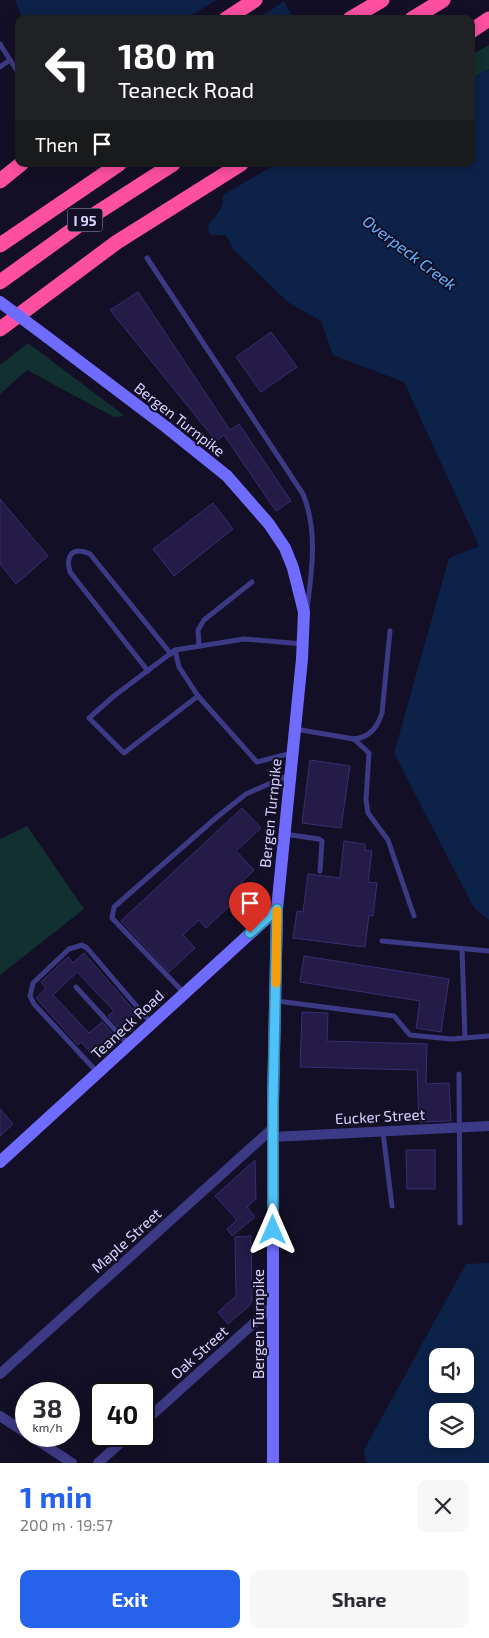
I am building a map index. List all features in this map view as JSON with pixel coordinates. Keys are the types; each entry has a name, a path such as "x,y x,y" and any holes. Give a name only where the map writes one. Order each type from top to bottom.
{"highway":[{"path":"232,15 255,0"},
{"path":"419,15 443,0"},
{"path":"356,15 375,3"},
{"path":"475,29 489,19"},
{"path":"475,30 489,25"},
{"path":"0,181 17,167"},
{"path":"0,245 114,167"},
{"name":"I 95","path":"0,282 86,220 168,167"},
{"path":"0,329 117,242 201,187 236,167"}],"main road":[{"name":"Bergen Turnpike","path":"0,302 166,427 227,476 269,524 284,548 293,568 304,612 304,639 277,909 273,1132 273,1463"},
{"name":"Teaneck Road","path":"0,1162 277,909"}],"street":[{"name":"Eucker Street","path":"273,1132 383,1131 489,1126"},
{"name":"Maple Street","path":"0,1374 273,1132"},
{"name":"Oak Street","path":"155,1412 274,1305"},
{"path":"0,1416 15,1426"},
{"path":"48,1447 72,1463"},
{"path":"98,1463 116,1447"}],"lane":[{"path":"0,44 15,68"},
{"path":"0,67 10,60"},
{"path":"147,258 303,494 310,513 313,541 312,568 304,639 244,639 173,652 114,696 89,718 124,753 198,696"},
{"path":"148,671 70,572 67,563 75,551 82,550 90,554 173,652 179,667 198,696 257,762 292,753"},
{"path":"199,646 198,630 204,620 252,582"},
{"path":"294,729 354,739 363,738 371,733 378,724 382,713 390,630"},
{"path":"354,739 369,753 366,800 368,813 388,840 414,916"},
{"path":"184,993 112,918 114,907 246,794 290,774"},
{"path":"284,834 322,841 320,871"},
{"path":"382,941 489,951"},
{"path":"98,1073 30,996 33,983 69,949 76,946 87,948 152,1024"},
{"path":"462,949 465,1038"},
{"path":"76,987 129,1044"},
{"path":"276,1001 394,1016 410,1035 465,1038 489,1036"},
{"path":"459,1074 460,1223"},
{"path":"383,1131 392,1206"}],"green space":[{"path":"489,45 489,69 475,77 475,53"},
{"path":"28,343 125,416 114,417 27,370 0,394 0,365"},
{"path":"27,826 84,909 0,975 0,839"}],"water":[{"path":"15,0 283,0 292,15 21,15"},
{"name":"Overpeck Creek","path":"489,69 489,920 474,908 394,753 449,558 479,546 404,382 333,355 321,321 289,303 233,249 226,235 212,235 208,231 209,224 217,215 223,200 220,188 206,167 475,167 475,77"},
{"path":"489,1263 489,1463 366,1463 364,1450 466,1264"}],"pier":[{"path":"216,0 286,0 263,15 192,15"},
{"path":"209,167 271,167 221,196 205,169"}],"building":[{"path":"138,292 230,430 239,424 291,501 276,511 224,435 216,441 110,310"},
{"path":"271,332 297,367 261,392 236,357"},
{"path":"0,499 48,556 16,584 0,564"},
{"path":"213,503 233,529 174,576 153,549"},
{"path":"310,760 350,766 341,828 302,823"},
{"path":"242,808 261,828 236,851 254,870 239,885 245,892 206,928 199,920 183,935 195,948 169,972 121,921"},
{"path":"344,841 365,844 365,850 372,851 368,882 377,883 373,916 369,915 365,947 293,938 297,911 303,912 308,874 340,878"},
{"path":"84,953 137,1014 120,1029 108,1016 114,1011 77,972 53,995 89,1033 102,1022 114,1035 92,1054 81,1042 78,1045 36,998 46,988 41,982 68,957 73,963"},
{"path":"304,956 449,979 441,1032 416,1028 420,1001 300,982"},
{"path":"302,1012 328,1013 327,1041 427,1044 426,1084 449,1083 451,1121 419,1122 417,1070 300,1067"},
{"path":"0,1109 13,1124 0,1136"},
{"path":"406,1150 435,1150 435,1189 407,1189"},
{"path":"255,1160 256,1199 247,1207 255,1217 232,1236 227,1229 237,1220 215,1196"},
{"path":"251,1236 252,1300 249,1306 228,1324 218,1312 236,1296 235,1237"}],"slow traffic":[{"path":"276,983 277,911"}],"route":[{"path":"250,933 277,909 273,1103 273,1230"}]}
